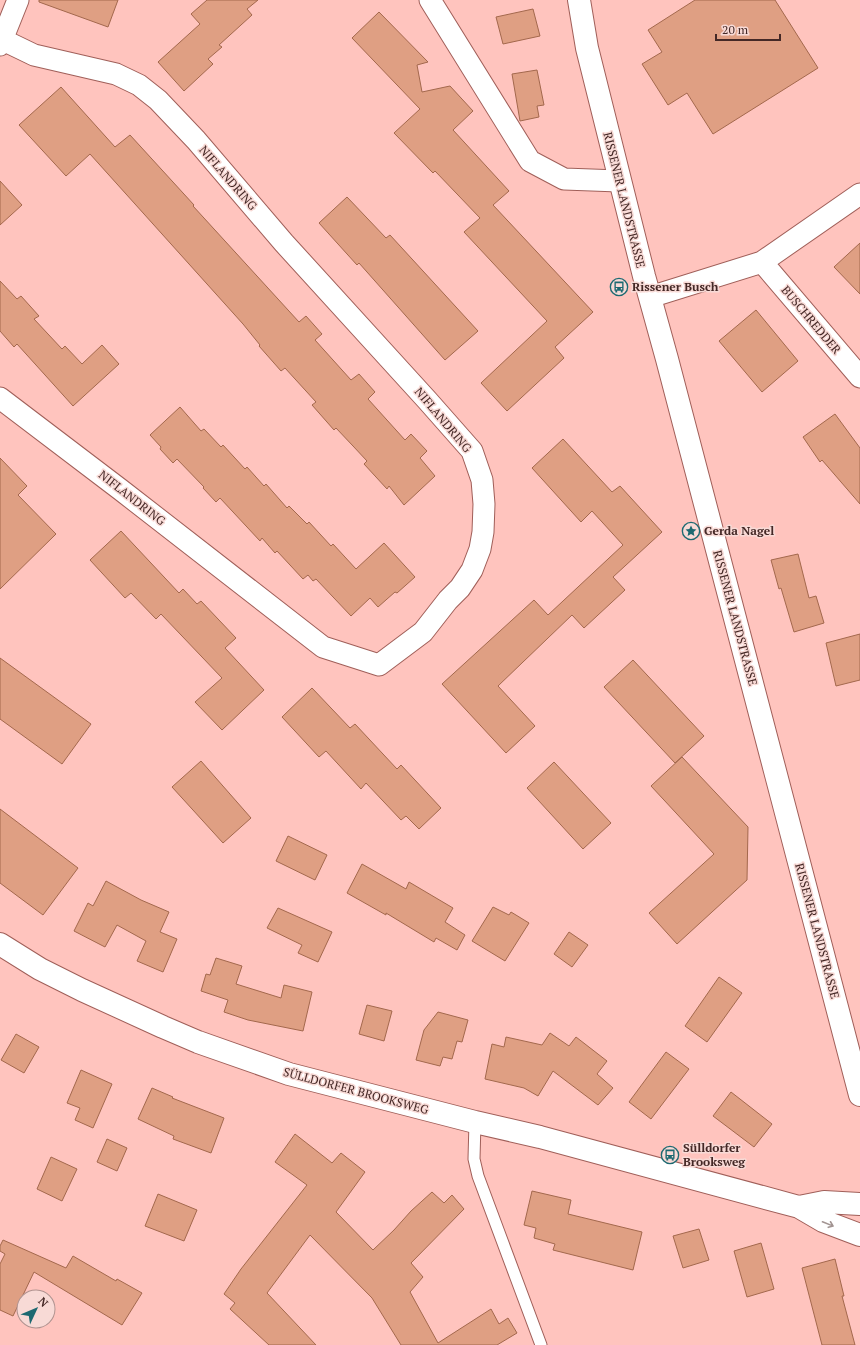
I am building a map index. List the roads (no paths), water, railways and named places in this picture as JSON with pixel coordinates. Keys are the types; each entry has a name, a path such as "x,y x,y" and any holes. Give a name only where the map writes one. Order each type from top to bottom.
{"street":[{"path":"1,42 18,0"},
{"path":"430,0 530,161 564,179 619,181"},
{"name":"RISSENER LANDSTRASSE","path":"580,0 587,48 619,181 860,1095"},
{"name":"NIFLANDRING","path":"0,398 323,647 379,665 423,632 448,600 460,588 472,570 480,549 483,532 484,504 482,480 472,451 284,243 196,140 168,110 139,85 116,74 34,55 1,42"},
{"path":"650,297 762,262 860,194"},
{"name":"BUSCHREDDER","path":"762,262 860,377"},
{"name":"SÜLLDORFER BROOKSWEG","path":"0,944 40,969 82,990 198,1042 289,1074 475,1122 540,1137 799,1207 823,1221 860,1235"},
{"name":"SÜLLDORFER BROOKSWEG","path":"799,1207 824,1202 860,1204"}],"lane":[{"path":"475,1122 474,1159 478,1176 541,1345"}],"place":[{"name":"Rissener Busch","path":"619,287"},
{"name":"Gerda Nagel","path":"691,531"},
{"name":"Sülldorfer Brooksweg","path":"670,1155"}]}
